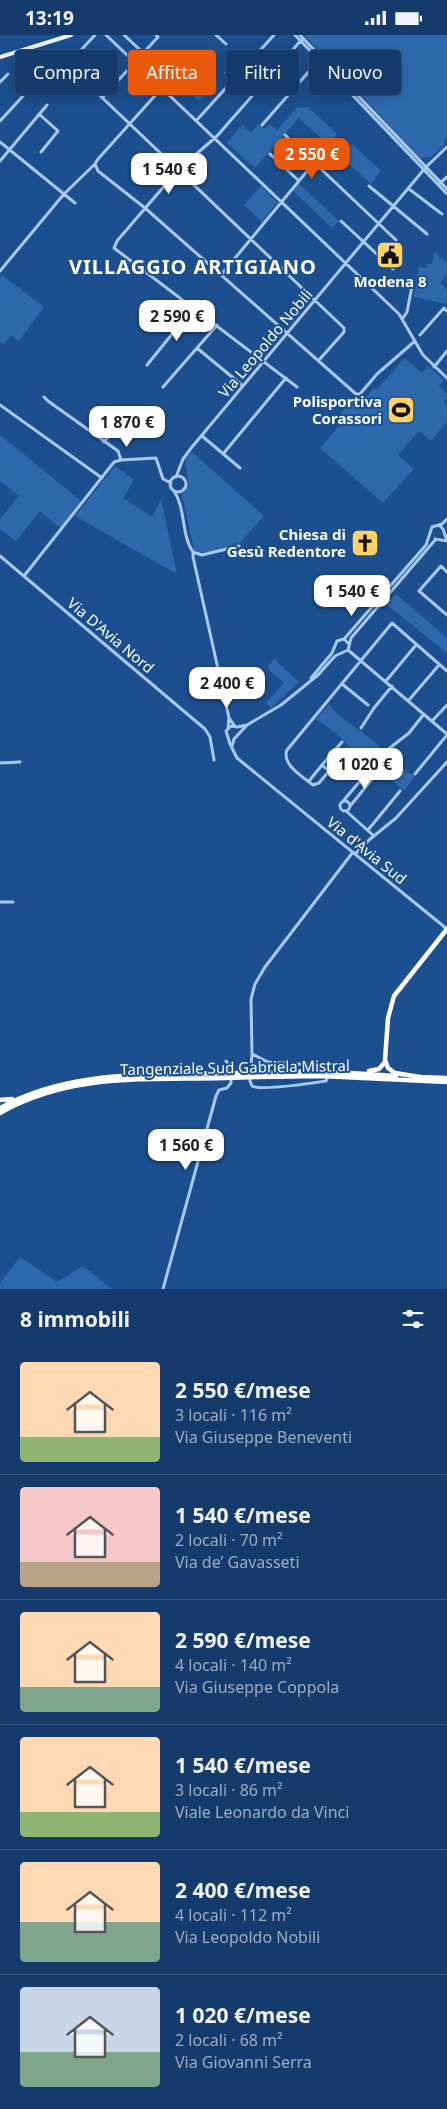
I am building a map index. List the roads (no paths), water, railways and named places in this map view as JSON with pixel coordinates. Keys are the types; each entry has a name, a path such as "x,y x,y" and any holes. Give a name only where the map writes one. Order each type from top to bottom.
{"highway":[{"path":"336,1072 377,1071 382,1067 385,1060 388,1019 394,996 447,929"},
{"path":"385,1060 391,1071 420,1077"},
{"name":"Tangenziale Sud Gabriela Mistral","path":"0,1115 13,1106 50,1091 86,1083 336,1072 447,1078"},
{"name":"Tangenziale Sud Gabriela Mistral","path":"36,1091 86,1079 138,1075 224,1076"},
{"name":"Tangenziale Sud Gabriela Mistral","path":"258,1075 447,1082"},
{"path":"0,1100 9,1100 28,1092 36,1091"},
{"path":"0,1108 36,1091"}],"main road":[{"path":"0,57 71,35"}],"street":[{"path":"95,35 70,65 130,125 344,329 319,361"},
{"path":"106,35 128,56"},
{"path":"124,35 140,50"},
{"path":"146,50 158,37 156,35"},
{"path":"216,35 226,44"},
{"path":"261,50 274,35"},
{"path":"295,35 301,38 312,50"},
{"path":"296,387 194,307 114,248 117,241 178,170 214,138 301,38"},
{"path":"102,97 128,70"},
{"path":"262,125 309,72"},
{"path":"0,82 8,74"},
{"path":"196,121 226,89"},
{"path":"0,271 64,194 95,164 157,95"},
{"path":"168,95 403,318 423,355 447,378"},
{"path":"354,95 447,194"},
{"path":"0,121 23,96"},
{"path":"0,161 47,105"},
{"path":"39,114 58,131 41,152"},
{"path":"285,135 396,240"},
{"path":"0,143 74,203"},
{"path":"221,275 328,146"},
{"name":"Via Leopoldo Nobili","path":"176,477 183,459 425,169 447,147"},
{"path":"270,154 299,181"},
{"path":"95,164 98,171 145,209 359,395 377,374 415,341"},
{"path":"425,169 447,189"},
{"path":"440,183 447,177"},
{"path":"369,185 427,234"},
{"path":"409,189 442,214"},
{"path":"341,221 393,269"},
{"path":"403,318 407,313 413,281"},
{"path":"147,365 194,307"},
{"path":"420,335 444,308 447,311"},
{"path":"164,387 217,325"},
{"path":"197,348 243,386"},
{"path":"434,367 447,351"},
{"path":"223,454 286,378"},
{"path":"44,397 118,451 121,459"},
{"path":"0,405 102,479"},
{"path":"104,442 123,417"},
{"path":"202,436 240,468"},
{"path":"24,576 114,462 121,459 156,458 163,479 171,483"},
{"path":"180,505 182,491 186,484 181,477 183,459"},
{"path":"171,483 176,477 181,477"},
{"path":"171,483 171,487 180,505 189,544 193,552 192,557 229,718 226,734 229,738 234,739"},
{"path":"174,491 182,491"},
{"path":"308,682 332,653 337,641 344,639 426,545 431,535 432,527 439,525 447,519"},
{"path":"431,535 437,539 447,541 439,525"},
{"path":"444,532 447,526"},
{"path":"348,650 351,638 437,539"},
{"path":"193,552 202,555 239,546"},
{"name":"Via D'Avia Nord","path":"0,556 205,729 211,739 214,760"},
{"path":"447,572 441,566 419,591 447,615"},
{"path":"347,749 316,785 287,762 285,754 392,623 447,671"},
{"path":"344,639 349,644"},
{"path":"386,681 416,645"},
{"path":"335,647 341,653"},
{"path":"232,747 234,739 247,725 281,705 341,653 348,650"},
{"path":"348,650 361,659 447,734 415,774"},
{"path":"409,700 439,665"},
{"path":"342,684 368,705"},
{"path":"361,727 374,707 392,686"},
{"path":"432,721 447,705"},
{"path":"386,751 409,733 424,714"},
{"path":"229,718 240,733"},
{"path":"228,728 247,725"},
{"name":"Via d'Avia Sud","path":"229,738 237,758 447,929"},
{"path":"309,781 342,742"},
{"path":"0,763 20,762"},
{"path":"327,1079 326,1081 314,1083 254,1087 250,1081 252,1054 251,999 260,975 354,853 396,818 447,762"},
{"path":"322,765 329,771"},
{"path":"371,768 341,802 340,807 374,836"},
{"path":"346,811 377,773"},
{"path":"368,830 400,791"},
{"path":"344,800 348,801 350,805"},
{"path":"0,902 13,902"},
{"path":"252,1054 268,1062 324,1066 327,1069"},
{"path":"163,1289 216,1096 219,1090 227,1088 231,1083 231,1068 226,1061"}],"place":[{"name":"Modena 8","path":"390,255"},
{"name":"Polisportiva Corassori","path":"401,410"},
{"name":"Chiesa di Gesù Redentore","path":"365,543"}],"district":[{"name":"VILLAGGIO ARTIGIANO","path":"193,266"}]}
